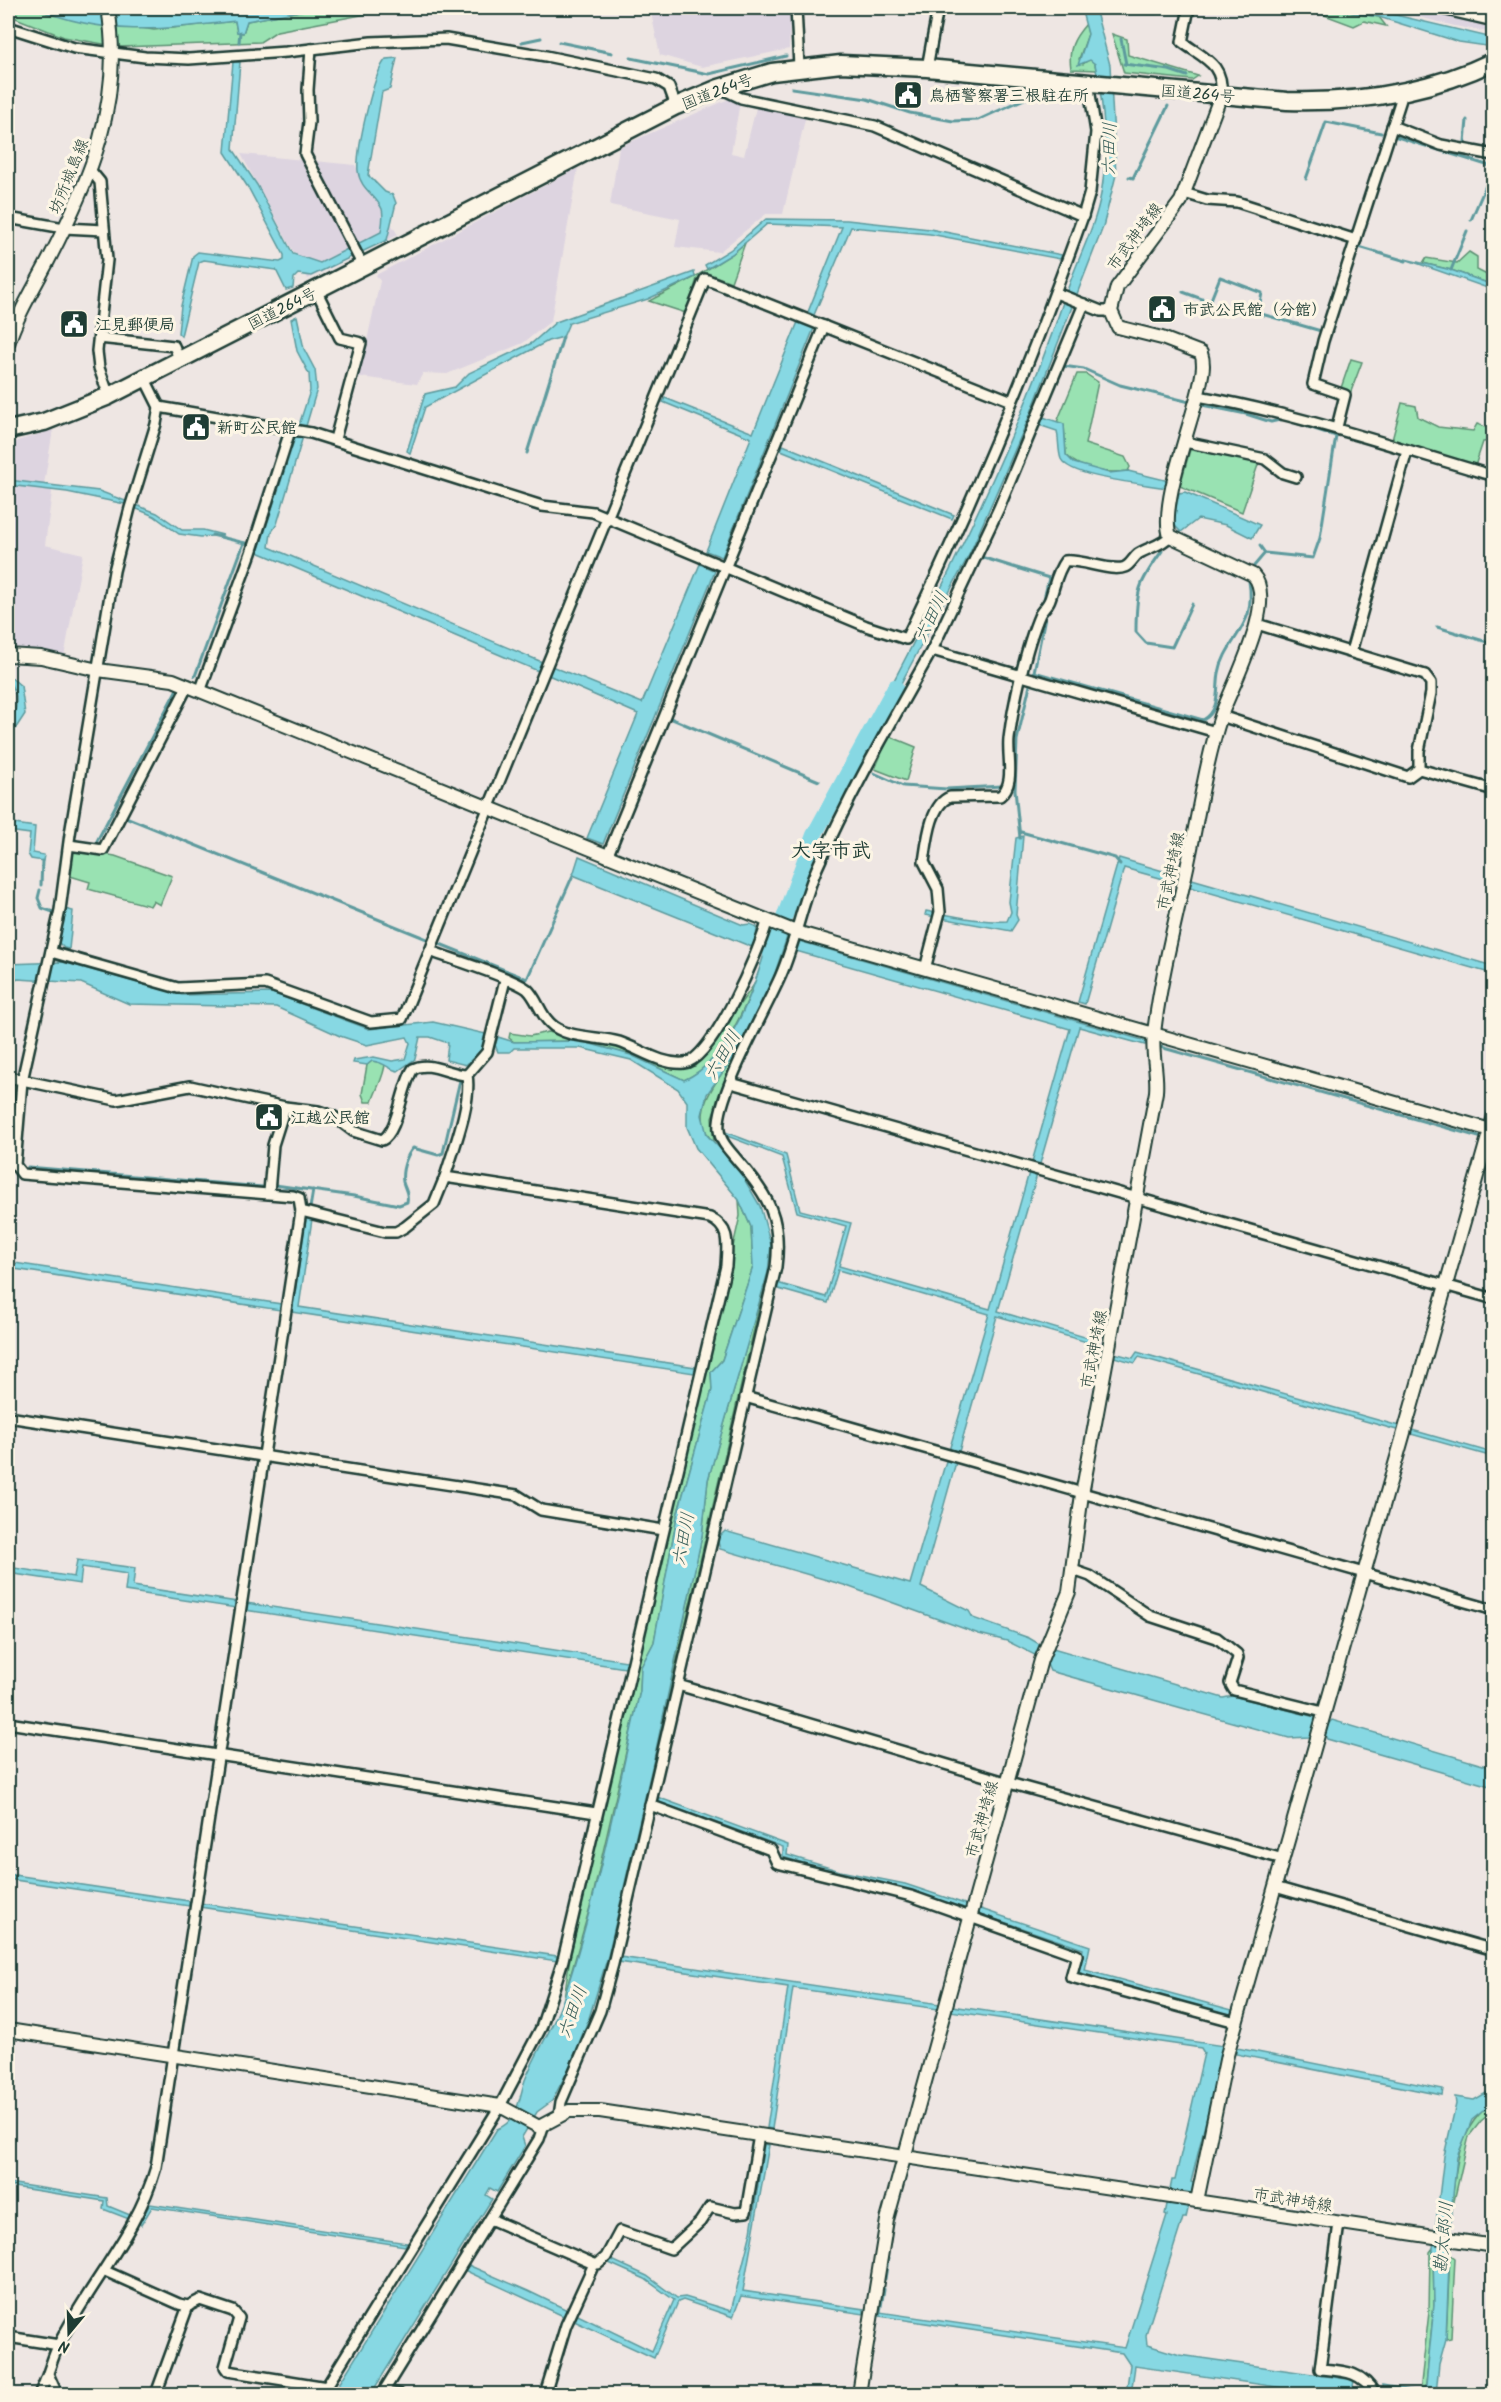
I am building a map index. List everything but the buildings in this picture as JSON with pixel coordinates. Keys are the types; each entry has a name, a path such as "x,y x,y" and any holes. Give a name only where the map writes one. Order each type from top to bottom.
{"highway":[{"name":"国道264号","path":"8,430 44,422 146,379 315,290 360,261 676,106 753,77 799,68 841,64 927,68 1323,102 1403,93 1427,87 1494,61"}],"street":[{"name":"坊所城島線","path":"8,344 12,330 91,171 108,105 112,53 108,8"},
{"path":"796,8 799,68"},
{"path":"927,68 938,8"},
{"path":"1189,8 1182,42 1213,64 1221,73 1221,95"},
{"path":"1438,8 1494,21"},
{"path":"8,27 74,48 189,59 371,42 446,39 546,56 656,79 669,87 676,106"},
{"path":"311,49 308,90 309,122 305,154 360,261"},
{"path":"159,407 335,439 542,506 592,512 866,626 906,639 960,523 1012,401 1056,292 1083,216 1090,192 1096,132 1089,83"},
{"path":"719,88 741,98 875,126 1083,216"},
{"path":"1337,427 1345,395 1313,384 1323,341 1403,93"},
{"name":"市武神埼線","path":"1111,311 1117,287 1137,256 1165,224 1184,193 1221,95"},
{"path":"1392,126 1441,145 1494,155"},
{"path":"91,171 100,182 101,219 107,261 99,338 99,368 109,396"},
{"path":"1184,193 1207,200 1237,202 1356,240"},
{"path":"8,218 64,228 104,230"},
{"path":"50,956 178,988 273,986 378,1023 395,1022 406,1014 487,809 705,279 1012,401"},
{"path":"315,290 340,338 361,343 335,439"},
{"path":"925,969 939,915 938,889 924,862 938,808 942,800 950,797 1000,796 1006,792 1009,780 1009,740 1022,677 1041,612 1050,601 1059,570 1065,561 1076,560 1119,569 1128,566 1137,555 1164,543 1170,536 1167,515 1198,396 1203,365 1202,353 1162,338 1118,327 1111,311 1101,311 1056,292"},
{"path":"559,2116 561,2102 600,2011 779,1246 771,1205 756,1180 727,1148 719,1132 720,1107 782,973 801,910 818,867 840,821 932,650 999,508 1084,304"},
{"path":"607,857 824,326"},
{"path":"99,338 174,346 180,361"},
{"path":"39,2394 50,2376 58,2345 105,2271 152,2183 302,1211 299,1198 269,1192 22,1174 15,1165 22,1081 50,956 114,571 159,407 146,379"},
{"path":"1198,396 1264,408 1337,427 1407,451 1494,476"},
{"path":"201,689 298,432"},
{"path":"1185,442 1265,459 1283,473 1296,477"},
{"path":"1352,652 1407,451"},
{"name":"市武神埼線","path":"1170,536 1253,575 1262,591 1257,624 1216,732 1154,1034 1156,1092 1082,1494 1073,1570 1065,1602 1041,1660 1009,1783 903,2157 1494,2246"},
{"path":"1257,624 1425,675 1431,683 1419,751 1419,769"},
{"path":"932,650 1216,732"},
{"path":"8,655 41,657 98,670 173,680 201,689 487,809 796,932 1492,1131"},
{"path":"69,845 103,850 188,685"},
{"path":"1221,716 1408,777 1419,769"},
{"path":"1419,769 1494,790"},
{"path":"430,951 528,990 550,1024 561,1030 619,1042 660,1059 685,1064 695,1060 726,1014 755,960 767,922"},
{"path":"8,1077 116,1100 190,1086 333,1116 353,1131 382,1140 391,1132 407,1077 413,1069 428,1066 455,1075 467,1075 487,1052 505,980"},
{"path":"302,1211 384,1232 396,1232 434,1204 445,1177 460,1123 469,1083 467,1075"},
{"path":"731,1083 1494,1299"},
{"path":"269,1192 273,1145 285,1107"},
{"path":"1195,2201 1236,2022 1320,1723 1492,1131 1494,1116"},
{"path":"156,2394 188,2306 200,2300 232,2312 239,2319 225,2370 324,2390 505,2108 541,2028 563,1960 726,1266 725,1230 720,1223 710,1218 445,1177"},
{"path":"745,1397 1494,1610"},
{"path":"8,1417 517,1496 541,1510 663,1530"},
{"path":"1073,1570 1090,1576 1150,1616 1216,1638 1237,1654 1238,1658 1230,1683 1234,1690 1320,1723"},
{"path":"678,1685 1009,1783 1283,1859"},
{"path":"8,1723 596,1813"},
{"path":"650,1805 771,1850 777,1863 911,1896 1077,1955 1071,1977 1236,2022"},
{"path":"1275,1887 1494,1950"},
{"path":"8,2030 505,2108 539,2126"},
{"path":"539,2126 569,2111 600,2111 903,2157 881,2252 859,2394"},
{"path":"399,2394 382,2393 539,2139 539,2126"},
{"path":"490,2219 594,2264 598,2264 606,2257 620,2231 671,2249 700,2222 710,2207 735,2213 746,2212 759,2135"},
{"path":"1339,2223 1320,2369 1358,2376 1368,2382 1375,2394"},
{"path":"545,2394 571,2315 594,2264"},
{"path":"105,2271 188,2306"},
{"path":"8,2337 58,2345"},
{"path":"50,2376 57,2394"}],"shaded area":[{"path":"650,8 790,8 789,49 702,67 660,55"},
{"path":"1383,8 1493,8 1493,33 1455,26"},
{"path":"731,98 740,102 731,153 744,156 757,104 806,115 783,214 766,214 719,252 675,247 680,219 610,205 619,147"},
{"path":"241,154 355,165 398,235 308,279"},
{"path":"578,168 551,321 523,343 447,374 423,373 417,384 359,377 380,281 376,275"},
{"path":"53,430 44,484 53,485 45,545 83,554 64,657 8,649 8,452 17,441"}],"green space":[{"path":"8,8 35,8 52,15 154,30 235,21 237,32 243,33 247,21 315,8 398,8 277,31 260,42 120,47 64,37 8,15"},
{"path":"1108,8 1157,8 1156,14 1109,11"},
{"path":"1306,8 1324,8 1379,17 1386,26 1364,21 1354,26"},
{"path":"1086,24 1088,34 1079,59 1083,64 1090,59 1095,64 1096,70 1071,69 1072,45"},
{"path":"1112,34 1127,39 1128,55 1198,76 1192,80 1124,73"},
{"path":"745,243 731,282 707,273 697,279 686,313 649,301 695,277"},
{"path":"1469,252 1477,257 1477,270 1493,278 1493,285 1423,263 1426,258 1457,263"},
{"path":"1351,359 1362,362 1350,394 1341,388"},
{"path":"1077,374 1086,374 1098,382 1085,444 1125,457 1130,467 1128,471 1112,472 1087,468 1066,455 1064,424 1057,422"},
{"path":"1402,403 1416,406 1418,417 1438,427 1473,431 1477,424 1493,430 1490,441 1483,442 1475,466 1392,440"},
{"path":"1191,446 1259,462 1242,512 1180,486"},
{"path":"889,736 916,747 906,781 875,769"},
{"path":"74,849 115,856 172,876 160,905 153,901 150,906 88,889 90,882 70,876"},
{"path":"756,982 736,1024 719,1051 709,1063 684,1080 631,1055 580,1041 514,1042 509,1038 510,1033 530,1036 548,1032 616,1045 673,1068 695,1066"},
{"path":"738,1051 712,1117 714,1143 706,1132 703,1120 704,1108 715,1084"},
{"path":"372,1061 385,1063 385,1068 372,1102 365,1102 362,1094 367,1065"},
{"path":"739,1200 751,1227 753,1267 722,1360 711,1372 712,1390 677,1516 654,1642 641,1667 640,1691 592,1900 564,1998 570,1957 740,1216"},
{"path":"765,1282 654,1759 702,1536 708,1480"},
{"path":"1493,2103 1493,2111 1469,2136 1451,2214 1456,2167 1465,2138 1471,2124"},
{"path":"1433,2248 1434,2305 1426,2385 1420,2392 1429,2312 1430,2252"},
{"path":"1450,2254 1455,2258 1451,2338 1446,2339"}],"water":[{"path":"35,8 107,8 125,12 147,11 144,8 315,8 247,21 243,33 237,32 235,21 183,27 134,29 86,24"},
{"path":"1081,8 1095,8 1110,65 1116,175 1103,227 1030,415 970,553 889,706 881,705 959,552 1006,448 1029,395 1098,206 1105,161 1104,129 1095,64 1090,60 1078,65 1088,34"},
{"path":"1324,8 1366,8 1493,38 1493,47 1459,42 1379,17"},
{"path":"397,58 390,89 382,92 368,175 385,192 393,195 396,203 387,240 311,276 298,274 294,278 293,288 286,290 276,270 204,260 199,262 181,336 178,333 181,306 193,256 198,252 280,262 284,260 284,255 249,189 225,152 233,62 240,62 233,149 257,185 293,254 320,263 381,232 382,209 359,177 358,161 366,113 376,80 386,59"},
{"path":"766,219 847,220 930,229 1062,255 1060,259 930,234 851,227 814,315 808,312 842,227 767,224 732,254 707,269 705,265 730,250"},
{"path":"1405,259 1451,270 1493,285 1493,290"},
{"path":"694,272 695,277 648,299 569,323 563,337 548,341 425,407 410,453 407,451 425,394 455,387 469,373 532,343 556,322"},
{"path":"297,316 304,349 315,370 317,389 277,524 271,533 269,547 542,662 538,671 258,552 310,391 309,374 297,351 291,319"},
{"path":"798,322 814,328 722,557 706,551 751,438 663,402 665,398 753,433"},
{"path":"1043,417 1064,424 1066,455 1074,463 1109,473 1128,471 1169,481 1167,488 1093,475 1067,466 1060,456 1057,431 1039,425"},
{"path":"783,445 954,515 952,519 781,450"},
{"path":"8,480 99,491 157,513 182,530 203,530 223,535 201,537 179,534 154,516 125,504 67,492 8,485"},
{"path":"1185,492 1260,525 1252,538 1226,525 1198,519 1181,532 1173,524 1179,493"},
{"path":"700,564 715,571 603,844 587,838 638,714 546,674 549,665 642,703"},
{"path":"8,675 21,686 25,714 8,740 16,694"},
{"path":"8,823 35,827 33,853 44,855 43,861 31,859 28,854 30,834 8,831"},
{"path":"1023,836 1016,915 1018,920 1011,931 925,915 926,911 977,920 1007,921 1011,912 1009,902 1016,838"},
{"path":"579,856 743,925 750,924 757,927 756,939 752,947 573,875"},
{"path":"1119,858 1180,876 1178,883 1124,868 1085,1004 1078,1002"},
{"path":"1192,879 1493,966 1493,974 1190,887"},
{"path":"65,909 73,911 69,949 59,943"},
{"path":"771,932 787,937 772,982 738,1051 707,1094 702,1115 707,1135 736,1165 760,1206 771,1245 768,1272 708,1480 702,1536 654,1759 608,1956 589,2018 570,2066 552,2101 537,2112 522,2137 525,2146 497,2192 490,2188 486,2195 492,2199 371,2394 333,2394 497,2129 504,2126 514,2115 529,2070 560,2008 587,1922 606,1845 640,1691 641,1667 654,1642 677,1516 712,1390 711,1372 722,1360 753,1267 751,1227 739,1200 696,1148 687,1127 687,1102 678,1089 631,1060 580,1048 514,1048 510,1052 498,1052 495,1045 498,1037 514,1042 580,1041 631,1055 684,1080 702,1069 730,1036 750,994"},
{"path":"799,941 1146,1041 1145,1045 1079,1027 998,1311 1098,1341 1103,1354 1095,1351 1094,1344 997,1316 921,1587 969,1611 973,1618 1029,1638 1049,1650 1053,1648 1223,1698 1233,1696 1315,1717 1315,1724 1326,1726 1332,1720 1493,1768 1493,1787 1327,1739 1324,1733 1313,1731 1309,1737 1289,1738 1050,1671 1045,1660 1007,1641 979,1634 844,1585 720,1549 717,1539 725,1531 910,1584 989,1314 838,1270 828,1303 775,1288 777,1283 826,1297 846,1226 797,1212 782,1157 727,1136 725,1132 786,1155 800,1210 851,1223 839,1266 990,1309 1070,1029 796,951"},
{"path":"63,962 182,995 272,993 369,1029 433,1022 486,1034 482,1049 466,1065 446,1060 448,1043 430,1037 420,1037 415,1059 398,1071 372,1061 367,1065 353,1063 354,1060 374,1057 392,1061 405,1059 410,1043 407,1037 367,1045 340,1036 276,1007 129,1004 81,983 18,979 8,984 8,964"},
{"path":"306,1218 312,1219 299,1307 695,1367 694,1373 292,1312"},
{"path":"8,1262 281,1304 280,1310 8,1268"},
{"path":"1137,1352 1399,1426 1397,1430 1139,1357 1135,1363 1114,1357 1114,1353 1133,1358"},
{"path":"1412,1430 1493,1453 1493,1457 1411,1434"},
{"path":"77,1560 135,1568 133,1586 237,1602 236,1608 125,1591 127,1574 82,1567 80,1584 8,1573 8,1567 74,1577"},
{"path":"246,1603 627,1661 625,1668 245,1610"},
{"path":"657,1797 788,1845 787,1855 840,1871 905,1884 968,1905 967,1909 783,1857 783,1847 656,1801"},
{"path":"8,1874 189,1901 189,1906 8,1879"},
{"path":"200,1903 557,1956 557,1961 200,1907"},
{"path":"978,1908 1090,1946 1085,1970 1232,2010 1230,2015 1077,1974 1083,1949 977,1913"},
{"path":"620,1957 940,2004 938,2009 793,1988 772,2129 767,2128 788,1987 619,1962"},
{"path":"952,2006 1224,2046 1191,2182 1194,2183 1186,2218 1183,2218 1146,2335 1147,2345 1180,2355 1354,2380 1352,2394 1324,2394 1135,2366 1131,2394 1126,2394 1130,2365 1122,2353 880,2316 880,2312 1125,2348 1167,2215 1165,2214 1172,2180 1175,2180 1204,2053 1201,2048 950,2011"},
{"path":"1237,2048 1443,2089 1442,2095 1236,2054"},
{"name":"勘太郎川","path":"1493,2089 1493,2103 1472,2120 1457,2157 1451,2214 1446,2339 1439,2364 1436,2394 1383,2394 1382,2385 1420,2392 1426,2385 1434,2305 1433,2248 1444,2156 1456,2104 1455,2097 1474,2100"},
{"path":"764,2144 769,2145 743,2291 864,2309 864,2314 741,2296 733,2317 683,2300 678,2302 654,2358 464,2270 468,2265 528,2291 652,2351 674,2300 645,2279 609,2263 610,2259 647,2276 677,2298 685,2297 731,2311 751,2232"},
{"path":"8,2183 107,2198 108,2206 130,2215 129,2219 103,2209 104,2201 8,2186"},
{"path":"150,2204 407,2243 405,2246 152,2207 141,2225 139,2223"}],"waterway":[{"path":"239,42 240,32"},
{"path":"522,42 541,38"},
{"path":"1121,39 1126,64"},
{"path":"559,42 612,53"},
{"path":"631,58 709,74 786,56"},
{"path":"1124,64 1169,70 1187,76"},
{"path":"792,88 867,99 910,113 953,121 978,120 1042,91"},
{"path":"1129,177 1133,178 1168,106"},
{"path":"1465,142 1467,120"},
{"path":"1306,179 1326,122 1381,133"},
{"path":"1394,136 1493,167"},
{"path":"1471,220 1494,167"},
{"path":"1451,270 1467,231"},
{"path":"1183,292 1210,302 1220,277 1262,293 1258,313 1321,331 1349,244"},
{"path":"1359,247 1406,261"},
{"path":"527,453 563,337"},
{"path":"1063,366 1084,369 1120,385 1190,402"},
{"path":"1202,405 1271,422 1284,419 1336,436 1320,538 1313,558 1265,553 1254,566"},
{"path":"212,535 249,544"},
{"path":"195,676 244,543"},
{"path":"1260,546 1265,553"},
{"path":"1162,551 1140,588 1136,632 1146,643 1172,647 1192,604"},
{"path":"981,557 1049,578 1044,599"},
{"path":"1045,617 1034,672 1203,720 1213,711 1217,699 1221,665 1248,614 1249,581"},
{"path":"1437,627 1494,644"},
{"path":"1020,838 1015,790 1017,740 1030,685"},
{"name":"六田川","path":"771,954 814,835 895,687"},
{"path":"97,841 177,689"},
{"path":"670,718 819,781"},
{"path":"874,773 903,786 947,789 1002,786"},
{"path":"128,818 427,939"},
{"path":"1021,832 1115,858 1120,864"},
{"path":"41,885 42,861"},
{"path":"440,944 527,979 573,875"},
{"path":"40,890 38,898 42,908 53,912"},
{"path":"1160,1047 1479,1137"},
{"path":"275,1185 399,1205 407,1202 403,1182 406,1159 413,1148 438,1155 443,1153 460,1080"},
{"path":"28,1167 262,1187"},
{"path":"310,1208 313,1190"},
{"path":"885,2279 888,2259"},
{"path":"880,2312 884,2289"}],"place":[{"name":"鳥栖警察署三根駐在所","path":"908,95"},
{"name":"市武公民館（分館）","path":"1162,309"},
{"name":"江見郵便局","path":"74,324"},
{"name":"新町公民館","path":"196,427"},
{"name":"江越公民館","path":"269,1117"}],"district":[{"name":"大字市武","path":"831,850"}]}
